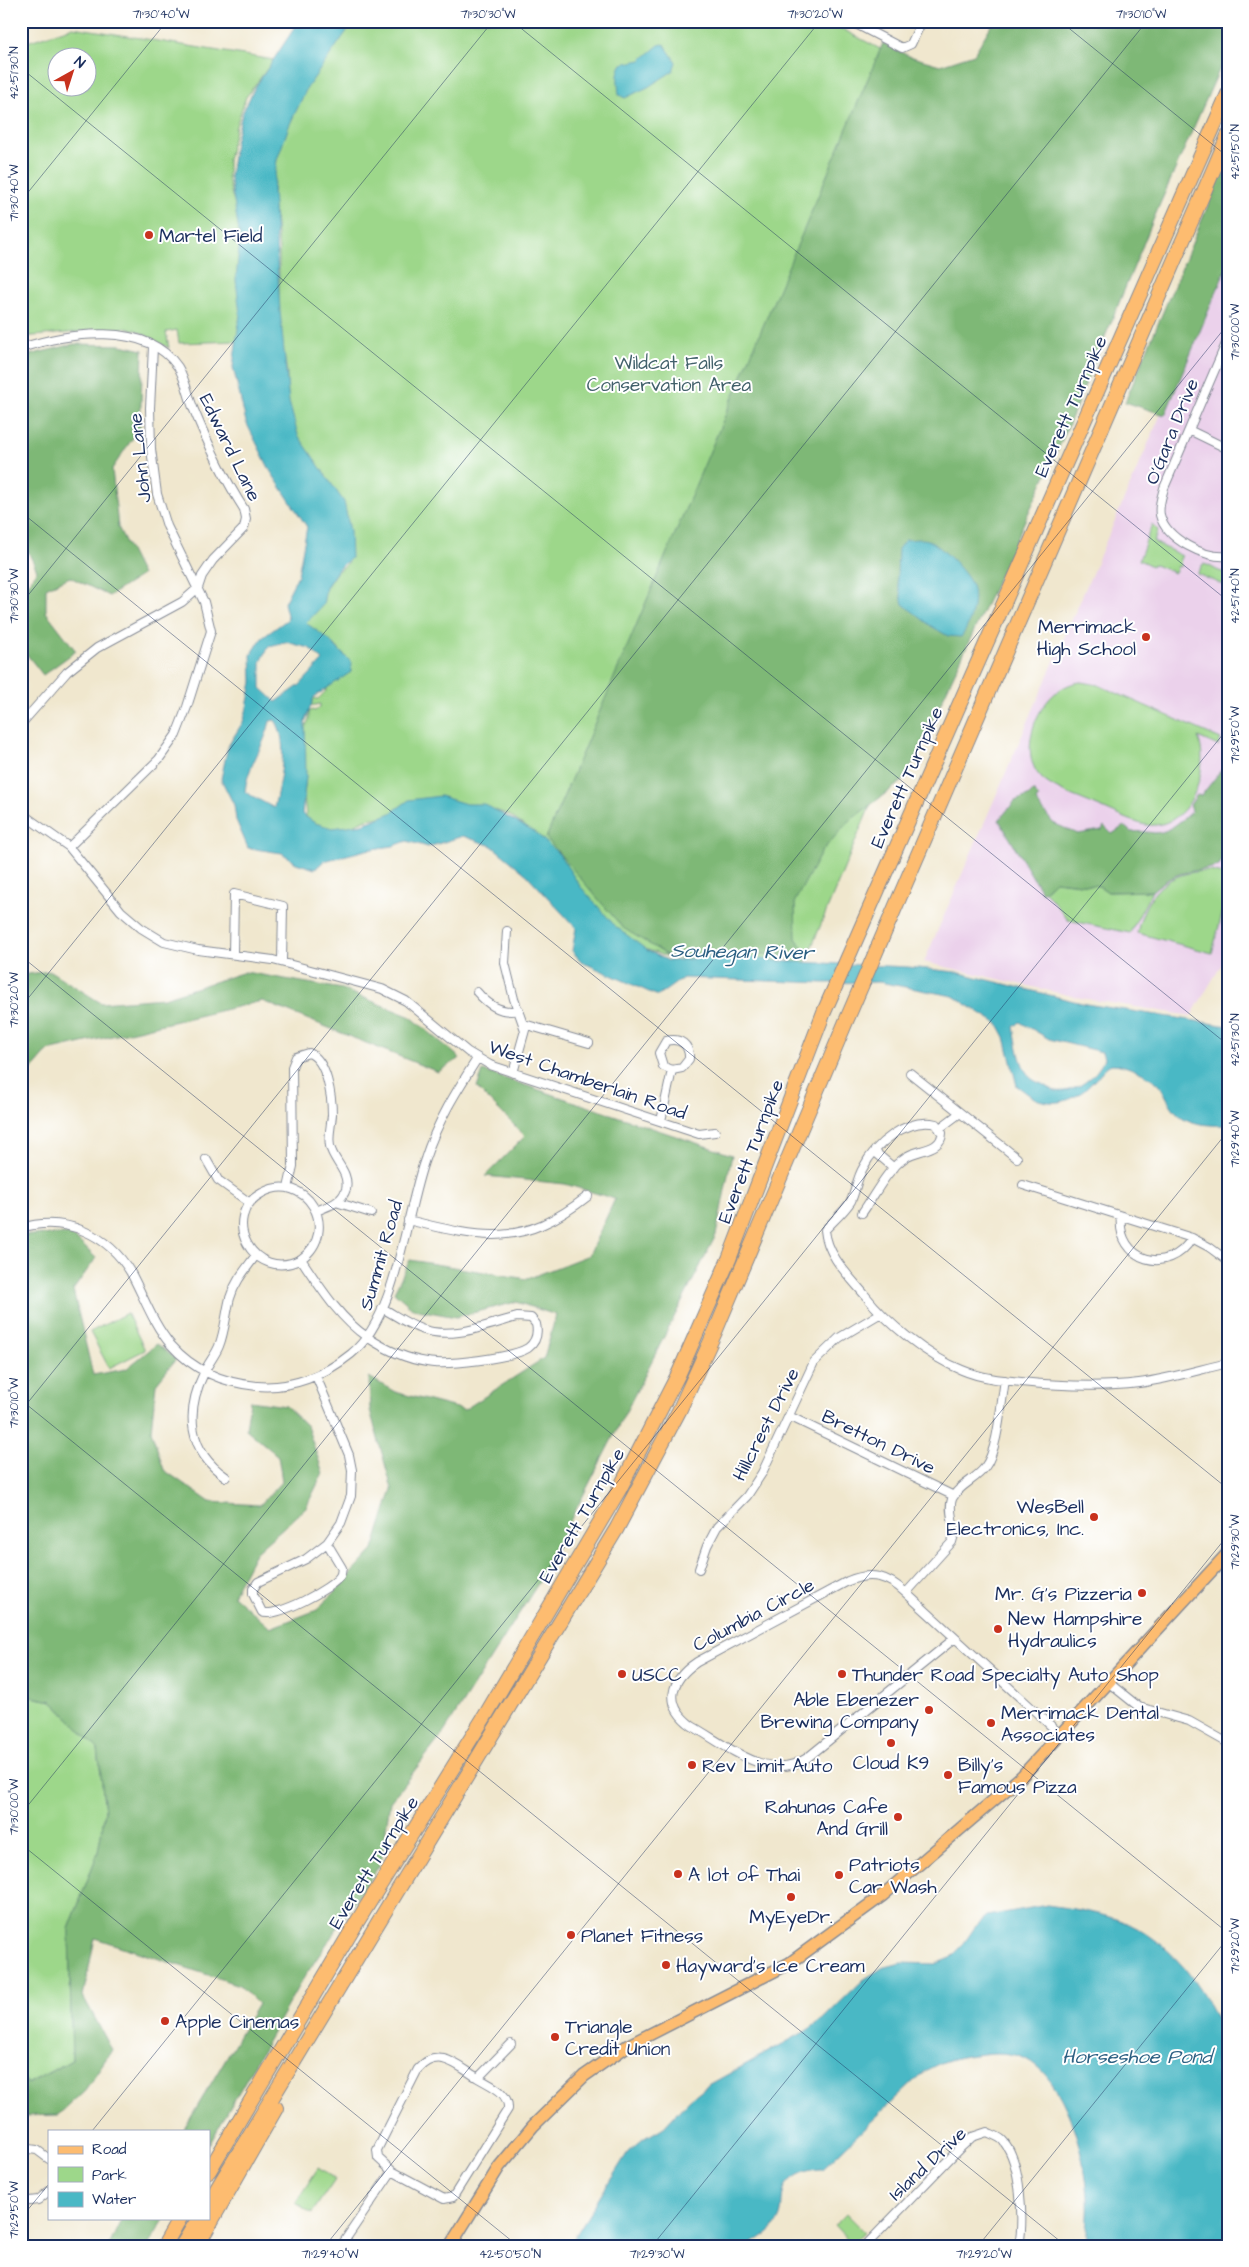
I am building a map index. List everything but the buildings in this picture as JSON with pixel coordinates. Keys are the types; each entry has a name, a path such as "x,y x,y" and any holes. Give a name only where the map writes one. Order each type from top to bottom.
{"highway":[{"name":"Everett Turnpike","path":"210,2169 358,1922 485,1716 619,1490 679,1373 729,1259 824,1012 858,932 1228,94"},
{"name":"Everett Turnpike","path":"210,2200 617,1528 659,1451 715,1332 847,1019 1228,136"},
{"path":"197,2246 289,2086 296,2058"},
{"path":"164,2246 179,2220"},
{"path":"182,2246 198,2220"}],"main road":[{"path":"450,2246 499,2167 533,2126 584,2076 627,2046 772,1973 811,1949 859,1914 928,1859 1022,1776 1228,1553"}],"street":[{"path":"850,21 902,48 911,44 922,21"},
{"path":"21,348 50,340 96,335 127,336 143,340 153,347"},
{"name":"O'Gara Drive","path":"1228,339 1164,488 1160,516 1168,530 1182,541 1208,554 1228,556"},
{"name":"John Lane","path":"69,846 159,759 176,734 187,707 211,632 208,614 198,588 167,526 157,494 151,449 150,408 153,347"},
{"name":"Edward Lane","path":"153,347 169,358 181,373 200,426 244,509 246,519 244,528 236,538 213,560 202,576 198,588"},
{"path":"1189,430 1228,449"},
{"path":"21,724 67,672 97,648 182,602 198,588"},
{"name":"West Chamberlain Road","path":"21,813 69,846 121,911 141,928 164,942 180,947 282,962 363,983 394,994 415,1008 477,1059 513,1073 699,1134 715,1132"},
{"path":"233,954 234,894 283,906 282,962"},
{"path":"506,931 505,963 525,1030 513,1073"},
{"path":"477,992 483,1000 501,1010 510,1012 519,1010"},
{"path":"524,1024 589,1043"},
{"path":"676,1040 681,1041 688,1049 689,1060 682,1068 672,1070 663,1066 658,1053 663,1044 676,1040"},
{"path":"288,1188 293,1166 292,1067 296,1057 308,1053 318,1058 324,1068 332,1106 330,1147 347,1180 344,1193 336,1202 316,1210"},
{"name":"Summit Road","path":"21,1228 38,1224 68,1225 86,1231 101,1240 114,1251 131,1274 164,1337 178,1352 204,1372 236,1383 264,1387 290,1384 316,1376 352,1353 368,1338 382,1308 395,1270 418,1178 433,1137 442,1116 477,1059"},
{"path":"660,1121 672,1070"},
{"path":"910,1073 1017,1158"},
{"path":"940,1128 960,1113"},
{"path":"862,1213 894,1168 911,1154 938,1144 942,1135 940,1128 932,1123 908,1127 892,1135 862,1168 848,1204 824,1230 833,1256 881,1313 944,1362 979,1376 1005,1380 1070,1386 1122,1385 1157,1380 1228,1363"},
{"path":"875,1152 894,1168"},
{"path":"206,1160 218,1180 250,1203"},
{"path":"1023,1185 1192,1238 1209,1247 1228,1261"},
{"path":"288,1188 303,1195 316,1210 319,1224 318,1238 311,1250 301,1259 288,1264 268,1262 256,1255 246,1243 243,1233 243,1217 250,1203 267,1190 288,1188"},
{"path":"408,1220 462,1233 503,1235 528,1230 550,1222 588,1196"},
{"path":"336,1202 371,1213"},
{"path":"1121,1216 1121,1228 1127,1244 1139,1256 1147,1259 1155,1261 1171,1258 1184,1249 1192,1238"},
{"path":"226,1477 200,1452 193,1435 194,1404 204,1372 220,1343 235,1285 256,1255"},
{"path":"301,1259 336,1308 368,1338 414,1360 447,1364 522,1350 531,1345 537,1335 536,1324 527,1317 517,1317 459,1332 439,1333 417,1327 382,1308"},
{"name":"Hillcrest Drive","path":"699,1569 713,1534 758,1480 790,1416 810,1370 820,1355 838,1338 881,1313"},
{"path":"316,1376 345,1440 352,1470 351,1496 341,1523 327,1543 310,1556 262,1580 255,1586 252,1594 262,1612 275,1613 294,1606 338,1578 341,1574 341,1565 327,1543"},
{"path":"906,1593 952,1542 954,1529 950,1509 954,1496 978,1476 991,1457 1005,1380"},
{"name":"Bretton Drive","path":"790,1416 954,1496"},
{"name":"Columbia Circle","path":"955,1638 807,1758 792,1766 776,1768 758,1763 692,1726 678,1712 673,1698 676,1681 688,1668 848,1582 866,1576 882,1577 896,1584 1061,1735"},
{"path":"1109,1683 1139,1707 1189,1721 1228,1744"},
{"path":"478,2078 511,2044"},
{"path":"430,2059 445,2059 505,2096 508,2101 508,2109 453,2197 444,2199 392,2171 378,2158 377,2150 414,2074 430,2059"},
{"name":"Island Drive","path":"865,2246 965,2143 972,2137 987,2132 1003,2140 1012,2156 1021,2217 1019,2246"},
{"path":"21,2148 37,2150 48,2158"},
{"path":"341,2246 392,2171"},
{"path":"21,2202 38,2200 48,2192"}],"shaded area":[{"name":"Merrimack High School","path":"1228,259 1228,954 1191,1016 1081,998 924,962"}],"green space":[{"name":"Wildcat Falls Conservation Area","path":"350,21 827,21 1129,180 805,963 794,962 787,958 775,962 728,953 712,952 685,959 662,955 642,948 615,930 531,831 509,815 495,810 407,802 394,815 367,819 350,826 331,830 311,822 306,816 304,795 306,775 303,767 304,730 309,719 309,712 315,711 320,707 320,704 310,706 312,698 318,699 326,691 340,651 337,647 333,647 324,636 316,634 306,625 306,621 335,574 347,564 350,557 300,447 287,405 287,373 279,323 279,250 273,201 274,171 282,139 307,86 334,48"},
{"path":"994,21 1228,21 1228,50 1159,206 1064,436 906,778 848,822 822,851 795,901 796,938 808,956 755,954 667,955 623,928 546,838 883,43 909,56 940,65 974,54"},
{"path":"73,27 274,60 246,97 236,126 228,160 228,178 232,196 239,210 242,227 238,341 179,343 177,330 166,332 169,348 136,330 124,328 21,337 21,44"},
{"path":"1228,158 1228,264 1165,415 1125,402"},
{"path":"74,344 121,345 143,350 140,427 112,469 118,527 142,575 109,596 70,577 46,588 46,612 76,651 43,675 21,647 21,596 37,570 21,537 21,357"},
{"path":"1152,524 1158,530 1154,542 1182,556 1180,559 1181,567 1178,566 1175,573 1139,560"},
{"path":"1203,564 1221,572 1228,572 1228,587 1197,574"},
{"path":"1082,682 1098,685 1221,739 1218,746 1198,737 1201,767 1198,783 1192,798 1183,811 1171,820 1157,825 1141,824 1061,791 1046,782 1039,775 1034,767 1030,749 1036,720 1044,706 1058,691 1069,685"},
{"path":"1228,758 1228,846 1219,866 1177,875 1152,891 1108,892 1099,886 1055,881 1042,893 999,820 1015,801 1028,796 1033,791 1039,797 1036,801 1053,823 1078,834 1102,830 1104,826 1112,834 1124,826 1131,832 1155,833 1165,831 1192,811 1190,805 1197,795 1201,796 1226,764"},
{"path":"1210,871 1228,875 1228,891 1212,953 1137,933 1146,906 1161,887 1170,880 1182,875"},
{"path":"1054,881 1099,886 1108,892 1152,891 1130,933 1068,920 1045,891"},
{"path":"50,971 101,1003 164,998 245,972 342,989 411,1017 460,1058 438,1072 262,1001 48,1051 21,1082 21,975"},
{"path":"483,1071 732,1155 716,1235 539,1582 443,1734 390,1802 381,1863 299,1985 210,2143 210,2130 184,2130 258,2004 239,1985 95,1938 83,1996 112,2050 85,2090 58,2115 21,2116 21,2078 28,2084 72,2060 69,1929 98,1852 105,1811 98,1749 52,1701 21,1695 21,1237 23,1235 71,1234 96,1258 73,1290 93,1375 126,1369 157,1344 176,1359 156,1384 151,1430 164,1470 210,1502 260,1505 282,1481 278,1456 246,1429 250,1401 286,1406 307,1426 323,1473 306,1507 255,1553 233,1595 270,1628 317,1610 373,1550 392,1489 370,1410 369,1377 395,1392 464,1410 544,1358 556,1315 516,1302 456,1317 413,1309 394,1292 410,1260 527,1279 589,1255 615,1199 565,1184 485,1176 525,1136 477,1088"},
{"path":"127,1313 145,1350 109,1368 90,1332"},
{"path":"21,1695 52,1701 98,1749 105,1811 98,1853 69,1929 72,2060 27,2084 21,2078"},
{"path":"318,2168 335,2179 312,2213 296,2202"},
{"path":"846,2214 864,2232 851,2244 834,2226"},
{"path":"121,2220 164,2220 148,2246 109,2246"}],"water":[{"path":"299,21 354,21 307,88 289,126 277,160 273,189 280,311 289,402 298,435 344,502 350,531 351,558 338,569 326,587 323,605 306,623 327,638 352,663 351,672 314,697 305,722 306,777 302,814 315,823 332,828 363,824 391,813 409,800 440,796 466,804 484,804 536,833 559,854 580,886 615,926 648,951 669,961 731,955 778,961 908,967 956,972 1086,1004 1228,1026 1228,1125 1201,1124 1187,1120 1177,1113 1161,1087 1152,1079 1125,1066 1113,1064 1107,1066 1086,1089 1072,1098 1055,1102 1036,1099 1017,1086 1005,1037 998,1024 953,996 879,982 825,983 683,978 658,996 582,962 572,951 576,928 527,875 492,846 463,836 428,847 407,841 393,846 366,850 324,861 315,869 296,863 282,853 248,848 236,820 234,805 221,779 228,746 243,722 246,712 252,682 251,655 262,638 288,619 284,603 298,575 307,527 271,472 246,422 233,367 240,314 236,280 240,238 230,177 242,114 254,89","holes":["286,642 309,648 323,660 300,685 276,702 261,688 261,662 269,646","275,720 279,729 283,751 274,808 245,792 249,774 270,721","1020,1022 1049,1039 1102,1052 1104,1058 1097,1071 1085,1082 1071,1090 1054,1090 1033,1080 1029,1076 1019,1053 1014,1027"]},
{"path":"664,44 676,62 673,71 648,87 625,98 619,95 618,74 622,64 641,60 659,45"},
{"path":"905,540 929,540 935,544 954,561 970,581 974,599 972,613 961,637 948,636 931,626 903,604 897,579 898,549"},
{"name":"Horseshoe Pond","path":"1047,1905 1099,1914 1129,1924 1147,1934 1180,1962 1206,1999 1224,2039 1228,2059 1228,2246 1086,2246 1088,2196 1086,2179 1077,2139 1061,2099 1051,2082 1038,2068 1024,2058 1014,2055 988,2053 951,2059 922,2073 822,2169 801,2173 788,2182 783,2195 780,2217 769,2232 749,2246 569,2246 628,2152 642,2140 664,2127 689,2100 705,2087 806,2031 822,2020 863,1980 882,1968 901,1963 935,1964 950,1958 962,1946 975,1927 987,1916"}],"place":[{"name":"Martel Field","path":"149,235"},
{"name":"Merrimack High School","path":"1146,637"},
{"name":"WesBell Electronics, Inc.","path":"1094,1517"},
{"name":"Mr. G's Pizzeria","path":"1142,1593"},
{"name":"New Hampshire Hydraulics","path":"998,1629"},
{"name":"USCC","path":"622,1674"},
{"name":"Thunder Road Specialty Auto Shop","path":"842,1674"},
{"name":"Able Ebenezer Brewing Company","path":"929,1710"},
{"name":"Merrimack Dental Associates","path":"991,1723"},
{"name":"Cloud K9","path":"891,1743"},
{"name":"Rev Limit Auto","path":"692,1765"},
{"name":"Billy's Famous Pizza","path":"948,1775"},
{"name":"Rahunas Cafe And Grill","path":"898,1817"},
{"name":"A lot of Thai","path":"678,1874"},
{"name":"Patriots Car Wash","path":"839,1875"},
{"name":"MyEyeDr.","path":"791,1897"},
{"name":"Planet Fitness","path":"571,1935"},
{"name":"Hayward's Ice Cream","path":"666,1965"},
{"name":"Apple Cinemas","path":"165,2021"},
{"name":"Triangle Credit Union","path":"555,2037"}],"water label":[{"name":"Souhegan River","path":"742,951"}]}
